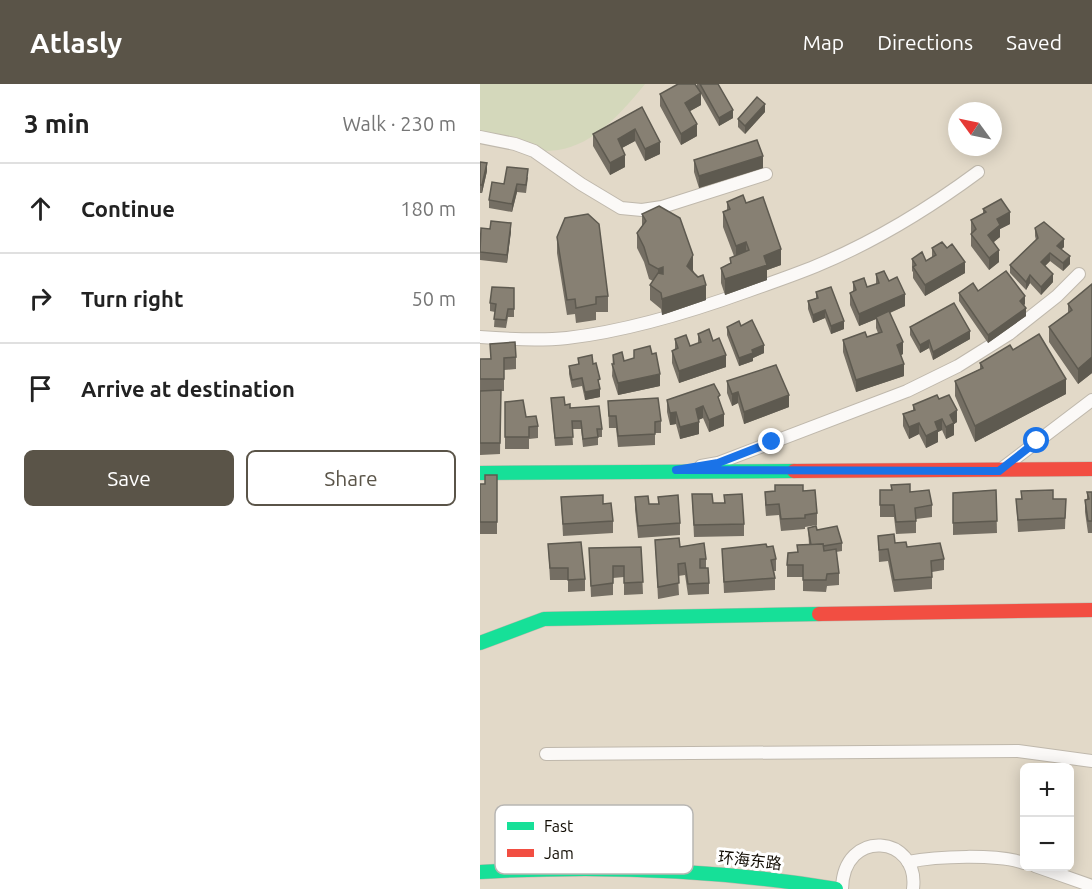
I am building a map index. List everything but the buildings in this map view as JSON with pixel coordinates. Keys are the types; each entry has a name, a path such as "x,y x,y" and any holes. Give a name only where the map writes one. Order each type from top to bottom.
{"main road":[{"path":"480,473 1092,469"},
{"path":"480,643 544,619 1092,610"},
{"name":"环海东路","path":"480,872 495,871"},
{"name":"环海东路","path":"693,871 794,881 836,889"}],"street":[{"path":"480,137 515,144 534,151 581,184 621,208 642,210 662,207 766,174"},
{"path":"480,337 566,338 639,325 711,304 818,265 869,241 935,204 978,172"},
{"path":"676,470 718,463 907,391 958,366 1009,334 1057,296 1079,274"},
{"path":"999,471 1092,400"},
{"path":"546,754 1018,751 1092,761"},
{"path":"842,889 842,876 852,856 861,849 872,846 884,846 895,850 908,862 914,880 913,889"},
{"path":"908,862 928,858 1011,858 1020,861"},
{"path":"1047,871 1092,886"}],"green space":[{"path":"480,84 645,84 627,105 596,134 571,147 539,151 480,142"}],"traffic: fast":[{"path":"480,473 794,471"},
{"path":"480,643 544,619 819,614"},
{"path":"480,872 495,871"},
{"path":"693,872 836,889"}],"traffic: jam":[{"path":"794,471 1092,469"},
{"path":"819,614 1092,610"}],"route":[{"path":"772,442 718,463 676,470 999,471 1037,441"}]}
